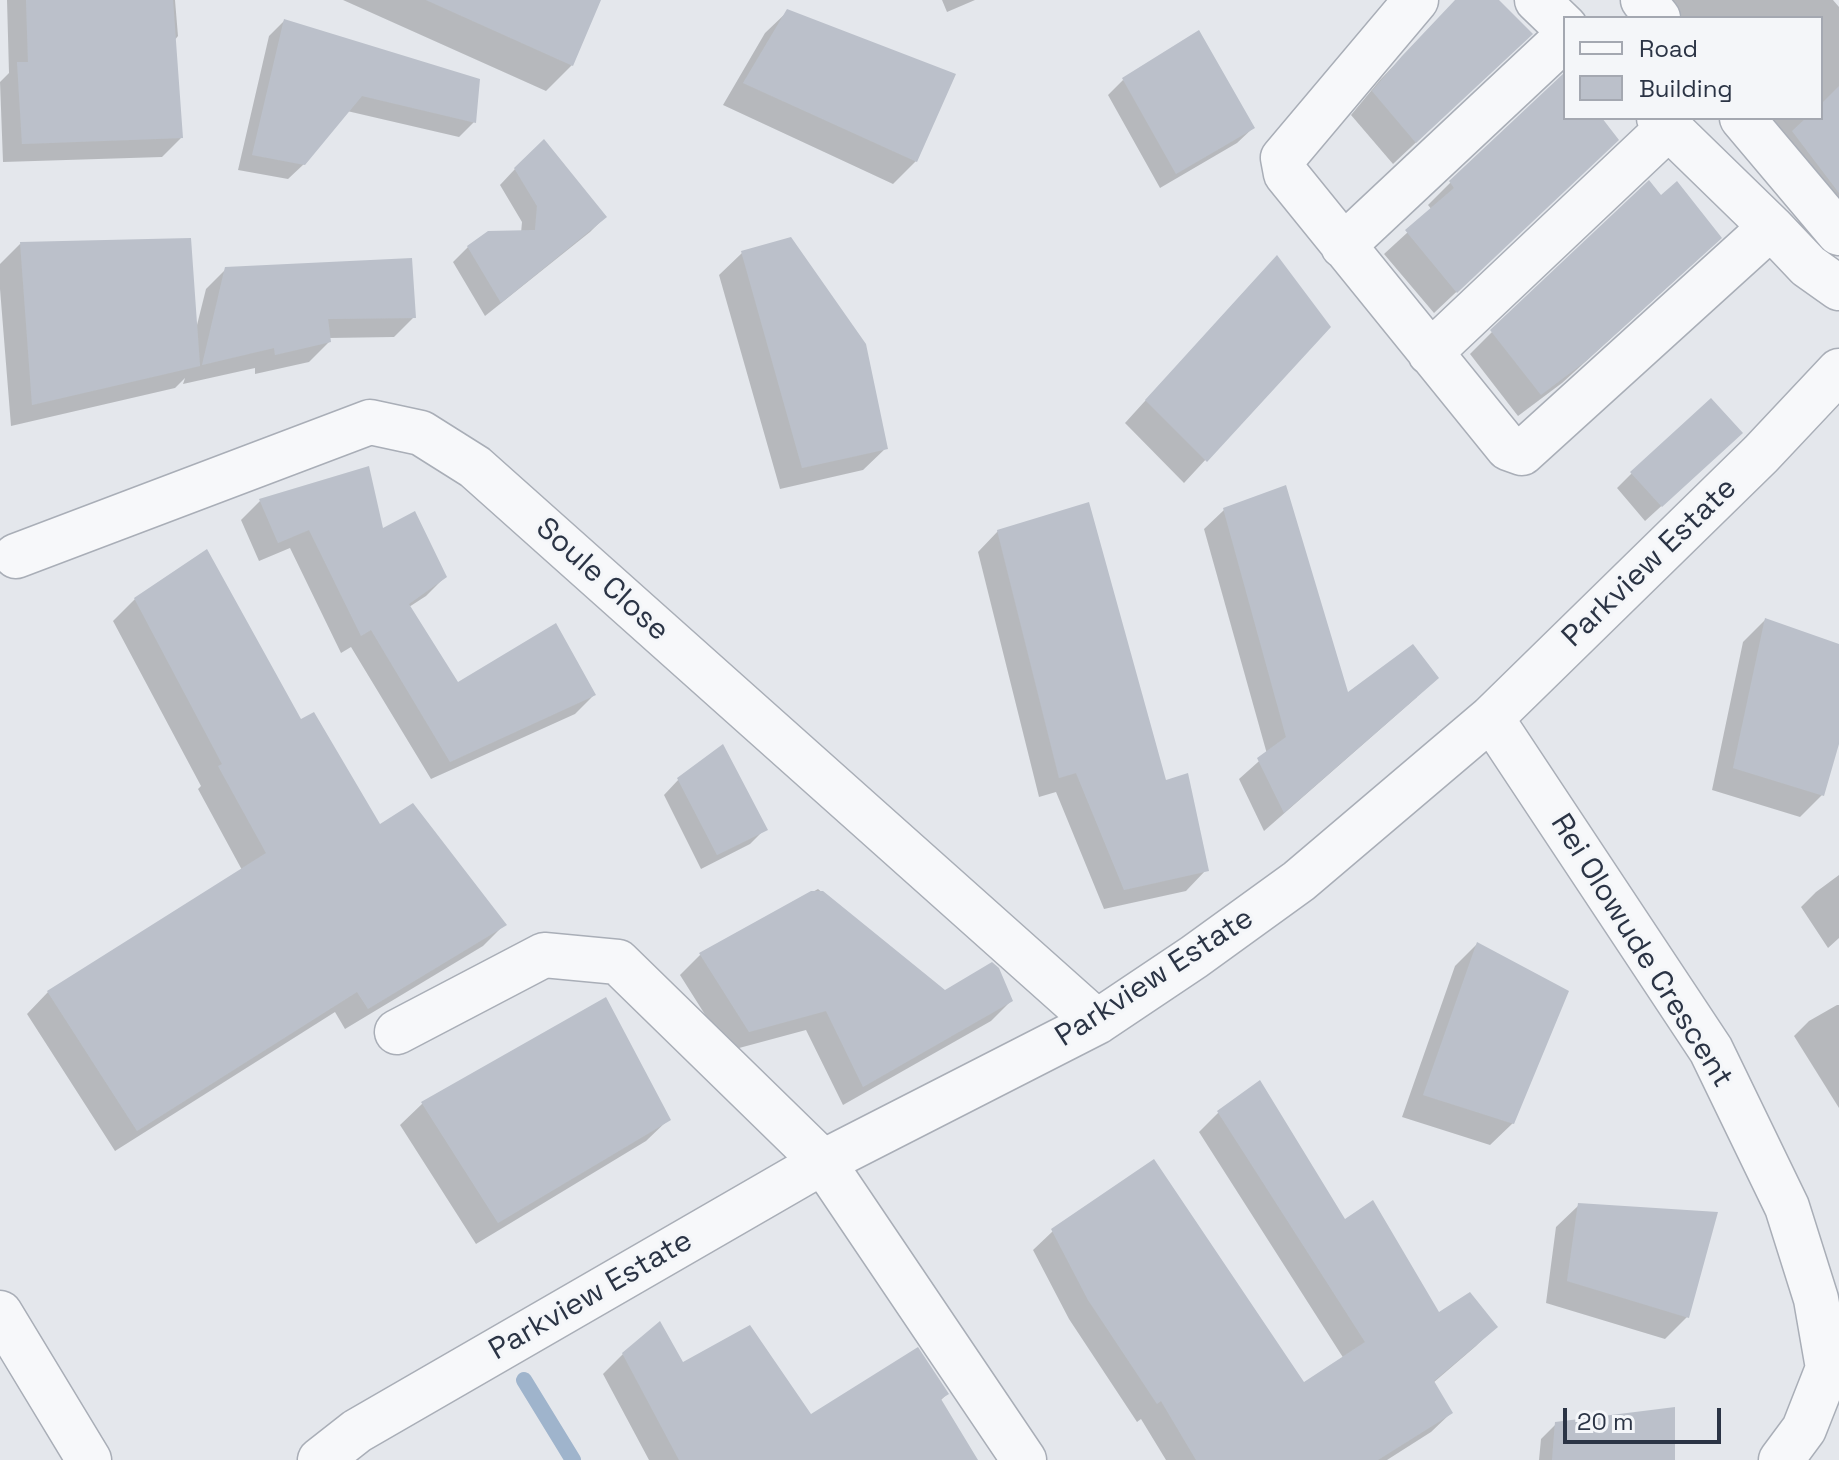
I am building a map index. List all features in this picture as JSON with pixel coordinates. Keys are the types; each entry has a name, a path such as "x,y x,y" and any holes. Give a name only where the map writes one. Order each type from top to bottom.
{"street":[{"path":"1416,0 1283,158 1286,174 1508,448 1522,453 1771,227"},
{"path":"1537,0 1563,25"},
{"path":"1643,0 1656,16"},
{"path":"1343,246 1563,40"},
{"path":"1744,120 1839,233"},
{"path":"1430,353 1664,123 1808,266 1839,288"},
{"name":"Parkview Estate","path":"320,1460 357,1431 823,1162 1097,1022 1194,957 1299,881 1491,718 1761,454 1839,371"},
{"name":"Soule Close","path":"16,556 370,422 421,433 475,467 1097,1022"},
{"name":"Rei Olowude Crescent","path":"1491,718 1711,1050 1787,1207 1816,1299 1828,1368 1804,1429 1781,1460"},
{"path":"397,1032 544,955 618,962 823,1162 1024,1460"},
{"path":"0,1313 89,1460"}],"building":[{"path":"26,0 173,0 183,138 22,144 17,62 28,62"},
{"path":"426,0 601,0 573,66"},
{"path":"1455,0 1499,0 1533,34 1416,143 1372,91"},
{"path":"787,9 956,74 917,162 743,83"},
{"path":"284,19 480,79 476,123 362,96 305,165 252,155"},
{"path":"1199,30 1255,128 1176,174 1122,78"},
{"path":"1563,74 1563,120 1604,120 1619,140 1457,293 1405,230 1454,188 1449,181"},
{"path":"1839,86 1839,193 1792,131 1804,120 1823,120 1823,102"},
{"path":"544,139 607,217 501,303 467,246 488,231 535,230 537,206 514,168"},
{"path":"1649,180 1661,195 1677,181 1722,238 1586,361 1541,395 1490,330"},
{"path":"791,237 866,344 888,449 802,468 741,251"},
{"path":"191,238 200,366 32,405 20,242"},
{"path":"1277,255 1331,327 1207,462 1145,400"},
{"path":"412,258 416,318 328,319 331,342 275,355 274,348 202,365 225,267"},
{"path":"1711,398 1743,433 1662,507 1630,472"},
{"path":"369,466 383,528 415,511 447,577 409,604 458,682 556,623 596,695 450,762 371,630 361,636 309,530 278,543 259,499"},
{"path":"1286,485 1348,692 1413,644 1439,678 1284,813 1257,758 1286,737 1223,508"},
{"path":"1089,502 1166,780 1188,773 1209,871 1124,890 1076,773 1059,778 997,530"},
{"path":"207,549 301,719 314,712 380,824 413,803 507,925 368,1009 357,992 137,1131 47,991 266,853 218,766 222,764 134,598"},
{"path":"1765,618 1839,644 1839,744 1824,796 1733,768"},
{"path":"723,744 768,830 717,855 677,778"},
{"path":"811,891 823,891 945,990 992,962 999,968 1013,1001 863,1087 826,1011 749,1032 699,953"},
{"path":"1477,942 1569,991 1514,1124 1423,1095"},
{"path":"606,997 671,1120 498,1223 421,1102"},
{"path":"1260,1080 1345,1219 1373,1200 1439,1312 1470,1292 1498,1327 1434,1381 1453,1413 1378,1460 1196,1460 1161,1401 1157,1404 1088,1300 1051,1229 1154,1159 1304,1382 1365,1342 1217,1111"},
{"path":"1578,1203 1718,1212 1689,1318 1567,1281"},
{"path":"660,1321 683,1362 750,1325 811,1414 918,1347 949,1394 941,1399 978,1460 679,1460 622,1353"},
{"path":"1675,1407 1675,1460 1552,1460 1555,1422"}],"waterway":[{"path":"524,1380 573,1460"}]}
